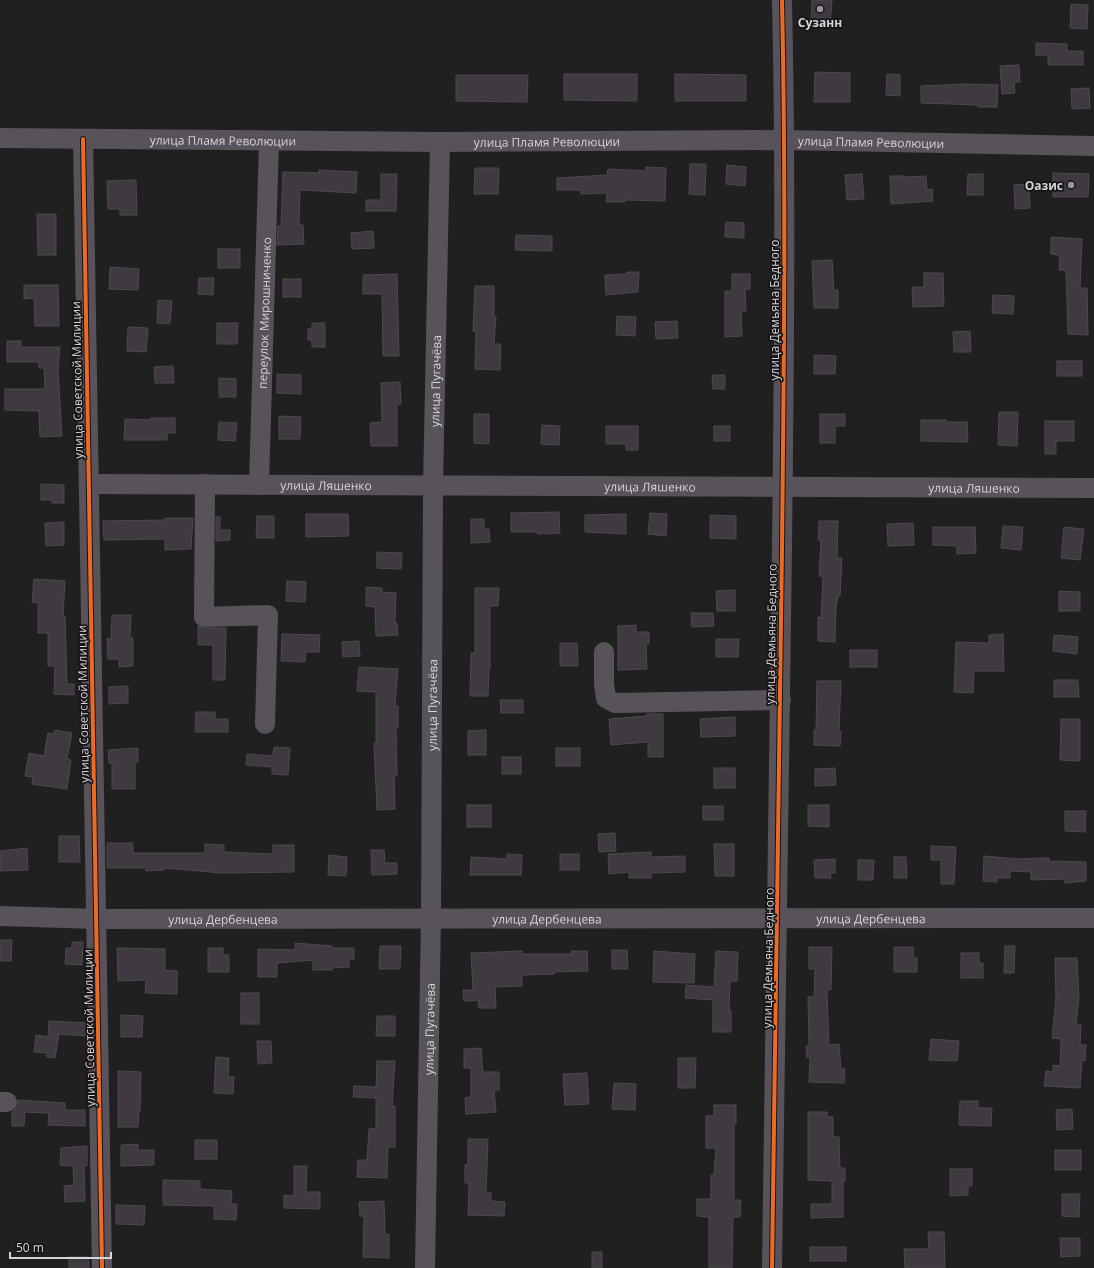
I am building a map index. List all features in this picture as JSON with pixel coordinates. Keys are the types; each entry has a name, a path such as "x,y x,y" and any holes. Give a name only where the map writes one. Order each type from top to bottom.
{"street":[{"name":"улица Демьяна Бедного","path":"772,1268 779,918 783,487 785,140 782,0"},
{"name":"улица Пламя Революции","path":"0,138 440,142 785,140 1094,146"},
{"name":"улица Советской Милиции","path":"83,139 102,1268"},
{"name":"переулок Мирошниченко","path":"259,484 269,141"},
{"name":"улица Пугачёва","path":"425,1268 431,918 433,486 440,142"},
{"name":"улица Ляшенко","path":"89,484 1094,488"},
{"path":"205,484 204,616 268,615 265,724"},
{"name":"улица Демьяна Бедного","path":"604,652 604,684 606,698 615,703 781,700"},
{"name":"улица Дербенцева","path":"0,916 97,918 1094,918"}],"building":[{"path":"812,0 832,0 830,26 811,26"},
{"path":"1071,4 1088,5 1087,29 1070,28"},
{"path":"1036,43 1067,44 1067,51 1083,51 1083,65 1048,65 1048,55 1036,55"},
{"path":"1019,65 1020,82 1014,82 1015,93 1002,94 1000,66"},
{"path":"815,72 850,73 850,102 814,102"},
{"path":"564,74 637,74 637,101 564,100"},
{"path":"675,74 746,75 746,101 675,101"},
{"path":"887,74 900,75 900,96 886,95"},
{"path":"456,75 528,75 527,102 456,101"},
{"path":"964,84 998,85 997,107 921,103 921,86"},
{"path":"1089,88 1090,108 1072,109 1071,89"},
{"path":"690,164 706,164 705,195 689,194"},
{"path":"727,165 746,167 745,186 726,184"},
{"path":"646,167 666,168 665,201 625,200 625,202 606,202 607,193 581,194 581,190 557,190 557,178 607,175 608,169 646,171"},
{"path":"475,168 499,168 498,194 474,194"},
{"path":"319,170 357,172 356,193 300,190 299,225 303,225 304,244 277,245 278,226 281,226 283,172 319,173"},
{"name":"Оазис","path":"1053,173 1089,174 1088,197 1053,197"},
{"path":"381,174 397,174 396,211 366,211 366,200 381,200"},
{"path":"862,174 864,199 847,200 845,175"},
{"path":"968,174 983,174 983,195 967,195"},
{"path":"890,176 926,176 927,190 932,189 933,201 891,204"},
{"path":"136,180 137,215 120,215 120,209 108,209 107,181"},
{"path":"1029,184 1030,208 1015,209 1014,185"},
{"path":"37,214 56,214 56,255 38,255"},
{"path":"726,222 744,223 744,238 725,237"},
{"path":"373,231 374,248 352,249 351,233"},
{"path":"516,235 552,236 552,251 515,250"},
{"path":"1051,237 1082,239 1080,288 1087,288 1088,335 1068,334 1066,270 1059,270 1060,255 1051,254"},
{"path":"218,249 240,249 240,268 218,268"},
{"path":"832,260 834,290 838,290 838,308 814,308 812,261"},
{"path":"110,267 139,269 138,290 109,289"},
{"path":"627,272 639,272 638,292 606,295 605,275 627,274"},
{"path":"924,273 943,273 944,306 913,307 912,287 924,287"},
{"path":"397,274 399,356 383,356 382,294 363,294 363,275"},
{"path":"732,274 750,274 750,289 745,289 746,311 741,312 742,336 725,337 725,291 732,291"},
{"path":"199,278 214,278 213,295 198,294"},
{"path":"283,279 301,279 301,297 283,297"},
{"path":"24,285 58,285 59,326 35,326 34,298 24,299"},
{"path":"475,286 494,286 494,317 496,317 494,344 501,344 500,370 475,369 476,331 473,331"},
{"path":"993,295 1014,296 1013,314 992,313"},
{"path":"158,300 172,301 170,324 157,323"},
{"path":"617,316 636,317 635,336 616,335"},
{"path":"677,321 678,338 656,339 655,322"},
{"path":"217,323 238,323 237,344 217,344"},
{"path":"312,323 325,323 325,347 312,347 312,340 308,340 308,329 312,329"},
{"path":"128,327 148,328 146,352 127,351"},
{"path":"970,331 971,352 954,352 953,332"},
{"path":"7,341 21,341 21,347 60,347 58,368 62,436 40,437 39,411 5,410 5,389 45,389 44,368 39,368 39,362 7,362"},
{"path":"814,355 836,356 835,374 814,374"},
{"path":"1057,361 1082,361 1082,376 1057,376"},
{"path":"173,366 174,383 155,383 154,367"},
{"path":"277,374 301,375 301,394 277,393"},
{"path":"712,375 725,375 725,389 713,389"},
{"path":"219,378 236,379 236,397 219,397"},
{"path":"400,382 401,404 397,405 397,446 371,446 370,423 382,422 381,383"},
{"path":"999,412 1018,412 1017,446 998,445"},
{"path":"474,414 489,414 489,444 474,443"},
{"path":"820,414 845,414 845,426 835,426 835,443 820,443"},
{"path":"279,416 301,417 300,439 279,439"},
{"path":"151,418 175,418 175,433 167,433 167,440 124,440 125,419 151,420"},
{"path":"921,420 967,422 968,442 921,441"},
{"path":"1045,421 1074,421 1074,441 1056,441 1056,454 1045,454"},
{"path":"219,422 237,423 235,441 218,440"},
{"path":"542,425 560,426 559,445 541,444"},
{"path":"606,426 638,426 638,450 626,450 626,444 606,444"},
{"path":"714,426 730,426 730,441 714,441"},
{"path":"41,484 64,485 64,503 52,503 52,500 41,500"},
{"path":"559,512 560,533 538,534 537,532 511,532 511,513"},
{"path":"650,513 667,514 666,536 648,534"},
{"path":"306,514 348,514 349,536 306,537"},
{"path":"626,514 626,534 585,532 585,515"},
{"path":"710,515 736,516 736,539 710,538"},
{"path":"257,516 274,516 274,538 256,538"},
{"path":"216,517 220,517 220,530 230,530 230,540 216,541"},
{"path":"165,518 193,518 191,549 165,550 165,539 104,540 103,521 165,520"},
{"path":"471,519 484,519 484,529 489,529 490,542 471,543"},
{"path":"819,521 838,521 837,558 842,558 840,596 838,596 836,608 835,642 818,641 818,617 821,618 823,576 819,576 821,540 818,540"},
{"path":"64,522 64,545 46,546 45,523"},
{"path":"913,523 914,545 888,546 887,524"},
{"path":"1003,526 1023,527 1021,550 1001,548"},
{"path":"933,527 975,527 976,553 957,554 957,546 933,545"},
{"path":"1064,527 1084,529 1080,560 1061,558"},
{"path":"377,552 402,553 401,569 377,568"},
{"path":"34,579 65,581 63,616 65,616 67,684 74,684 74,695 54,694 55,666 48,666 48,633 38,633 38,603 32,602"},
{"path":"287,581 306,582 305,602 286,601"},
{"path":"366,587 382,588 382,592 396,593 395,623 397,623 398,635 376,636 375,607 366,606"},
{"path":"475,588 499,588 498,606 490,606 490,669 488,696 470,696 471,653 475,653"},
{"path":"735,590 735,611 717,611 716,591"},
{"path":"1059,591 1080,592 1080,611 1059,611"},
{"path":"691,613 713,613 714,626 692,627"},
{"path":"112,615 131,615 130,638 133,638 133,666 119,667 119,659 108,659 107,639 111,639"},
{"path":"636,625 636,632 649,632 649,644 646,644 647,669 618,670 618,626"},
{"path":"198,626 204,628 226,628 225,680 213,680 213,645 198,645"},
{"path":"282,634 320,635 319,652 306,652 305,662 281,661"},
{"path":"1003,634 1004,671 974,671 973,693 954,692 956,642 989,643 989,635"},
{"path":"1054,635 1078,637 1077,654 1053,651"},
{"path":"716,639 739,639 738,657 716,657"},
{"path":"359,641 360,656 343,657 342,642"},
{"path":"560,643 577,643 578,666 560,666"},
{"path":"850,650 877,650 877,667 850,667"},
{"path":"359,667 398,669 395,706 398,706 398,727 396,727 397,776 394,776 395,809 377,810 374,743 376,743 376,692 357,691"},
{"path":"1054,680 1078,680 1079,697 1054,697"},
{"path":"817,681 841,681 839,731 841,731 840,746 814,745 814,730 816,730"},
{"path":"128,686 128,703 109,704 109,687"},
{"path":"500,700 523,700 523,713 501,713"},
{"path":"196,712 215,712 215,719 228,719 228,732 195,732"},
{"path":"647,714 663,714 663,757 648,757 648,742 611,745 609,719 647,716"},
{"path":"735,717 735,736 701,737 700,719"},
{"path":"1061,719 1080,719 1080,761 1060,760"},
{"path":"55,730 72,733 67,759 71,760 67,789 32,784 33,777 25,776 29,753 44,756 48,733 54,734"},
{"path":"486,730 486,755 468,755 468,731"},
{"path":"274,747 290,748 288,775 272,774 272,767 246,765 247,754 273,756"},
{"path":"138,748 138,762 135,762 135,789 112,789 112,763 109,763 108,750"},
{"path":"556,748 580,748 580,766 556,766"},
{"path":"502,757 521,757 521,774 502,774"},
{"path":"714,768 735,768 735,788 714,788"},
{"path":"835,768 836,785 815,786 815,769"},
{"path":"467,805 491,805 491,827 467,827"},
{"path":"808,805 829,805 829,827 808,826"},
{"path":"703,806 723,806 723,820 703,820"},
{"path":"1065,811 1086,811 1085,832 1065,831"},
{"path":"615,833 616,851 599,852 598,834"},
{"path":"59,836 79,836 80,862 59,862"},
{"path":"107,843 133,843 133,853 205,853 205,844 224,845 224,852 273,854 273,845 294,845 294,872 223,873 164,868 164,870 146,871 146,868 107,868"},
{"path":"714,844 734,844 734,876 715,876"},
{"path":"931,846 956,847 954,884 941,884 941,860 931,860"},
{"path":"27,848 28,870 0,871 0,851"},
{"path":"371,850 384,850 385,863 397,863 397,874 372,875"},
{"path":"651,852 651,857 685,856 685,872 651,873 651,878 629,878 629,872 609,874 608,854"},
{"path":"507,854 522,855 521,875 470,875 471,857 507,859"},
{"path":"560,854 579,854 579,870 560,870"},
{"path":"329,855 347,857 346,876 328,875"},
{"path":"984,856 1017,859 1049,858 1049,861 1086,862 1086,881 1065,883 1065,879 1031,880 1031,872 1010,871 1010,878 997,878 997,882 983,881"},
{"path":"894,857 906,857 907,878 894,878"},
{"path":"835,859 835,873 830,873 831,878 815,878 814,860"},
{"path":"858,860 874,860 873,880 858,880"},
{"path":"0,940 12,940 11,961 0,961"},
{"path":"72,942 83,942 82,965 65,964 66,948 72,948"},
{"path":"295,943 332,946 332,948 354,948 354,959 349,959 349,967 332,968 332,970 313,970 313,960 277,963 277,977 258,977 258,949 295,950"},
{"path":"380,946 401,946 400,969 379,969"},
{"path":"1005,946 1015,946 1014,973 1004,973"},
{"path":"809,947 832,947 831,990 827,990 829,1045 839,1044 841,1069 845,1069 844,1083 809,1082 810,1057 807,1058 806,1046 809,1046 808,997 814,997 815,969 809,969"},
{"path":"894,947 913,947 913,957 917,958 917,972 894,972"},
{"path":"117,948 165,949 165,970 177,971 177,994 145,993 146,980 118,981"},
{"path":"208,948 223,948 223,955 229,955 229,972 208,972"},
{"path":"612,950 627,950 628,969 612,969"},
{"path":"522,951 522,954 571,954 571,951 587,951 588,971 522,975 522,986 495,987 496,1008 479,1008 478,1000 464,1001 463,990 473,990 471,953"},
{"path":"654,951 695,954 694,983 653,982"},
{"path":"716,951 738,952 737,981 730,981 729,1011 731,1011 731,1032 713,1032 713,1000 685,998 686,985 714,987"},
{"path":"961,953 979,953 979,963 983,963 983,978 961,978"},
{"path":"1055,958 1077,958 1079,999 1076,1025 1081,1025 1080,1045 1086,1045 1085,1061 1082,1060 1080,1088 1044,1086 1046,1071 1053,1072 1053,1065 1060,1066 1061,1039 1052,1038 1056,999"},
{"path":"241,993 259,993 259,1024 241,1024"},
{"path":"121,1015 143,1016 142,1037 121,1037"},
{"path":"377,1016 395,1016 395,1036 376,1036"},
{"path":"49,1021 86,1023 86,1036 59,1034 55,1058 47,1057 47,1053 34,1052 36,1035 48,1037"},
{"path":"931,1039 959,1041 957,1061 929,1060"},
{"path":"257,1041 271,1041 272,1063 258,1064"},
{"path":"481,1048 483,1072 499,1072 499,1090 494,1090 496,1112 466,1114 465,1098 471,1097 471,1068 464,1068 464,1049"},
{"path":"216,1057 229,1058 228,1077 234,1077 233,1094 214,1093"},
{"path":"678,1058 696,1058 695,1088 678,1088"},
{"path":"377,1061 395,1061 392,1106 395,1106 395,1147 388,1147 387,1178 357,1177 358,1160 367,1160 369,1128 376,1129 376,1098 353,1097 354,1086 376,1087"},
{"path":"118,1071 141,1072 138,1127 118,1127"},
{"path":"587,1073 589,1104 565,1105 563,1074"},
{"path":"614,1083 636,1084 635,1110 612,1109"},
{"path":"18,1100 65,1103 65,1110 85,1110 85,1126 48,1125 49,1113 25,1112 24,1126 12,1126 12,1112 17,1107"},
{"path":"960,1101 978,1101 978,1108 992,1108 991,1126 959,1125"},
{"path":"714,1105 736,1105 736,1124 734,1124 734,1200 741,1200 740,1217 733,1217 732,1268 709,1268 709,1217 697,1216 697,1199 711,1199 711,1175 714,1175 716,1148 706,1148 706,1116 714,1116"},
{"path":"1072,1109 1073,1129 1057,1130 1056,1110"},
{"path":"808,1112 827,1112 827,1117 833,1117 833,1137 839,1137 840,1168 845,1168 845,1181 843,1181 843,1217 811,1218 811,1204 832,1204 832,1181 808,1180"},
{"path":"468,1139 488,1139 486,1193 491,1193 491,1201 505,1202 504,1216 468,1215 469,1183 465,1183 465,1165 468,1165"},
{"path":"195,1140 217,1140 217,1159 195,1159"},
{"path":"138,1144 138,1150 154,1150 154,1165 121,1166 121,1145"},
{"path":"87,1146 87,1166 84,1166 85,1201 65,1202 64,1186 74,1185 73,1166 60,1165 61,1148"},
{"path":"1055,1150 1081,1150 1081,1170 1055,1170"},
{"path":"294,1166 307,1166 306,1192 320,1192 320,1209 284,1208 284,1195 294,1196"},
{"path":"950,1169 972,1169 972,1186 968,1186 968,1195 950,1196"},
{"path":"163,1180 200,1181 200,1189 232,1191 231,1204 237,1204 236,1220 214,1219 214,1206 163,1205"},
{"path":"1062,1194 1080,1194 1079,1217 1062,1216"},
{"path":"384,1201 385,1234 389,1234 389,1258 363,1257 364,1216 360,1216 359,1202"},
{"path":"116,1205 145,1206 144,1225 116,1224"},
{"path":"928,1232 944,1232 945,1268 905,1268 904,1249 929,1249"},
{"path":"1060,1238 1080,1238 1080,1256 1061,1257"},
{"path":"810,1247 846,1247 846,1261 810,1261"},
{"path":"592,1252 602,1252 602,1268 592,1268"},
{"path":"69,1257 88,1257 89,1268 69,1268"}],"cycle path":[{"path":"772,1268 778,908 783,411 784,206 782,0"},
{"path":"83,139 102,1268"}],"place":[{"name":"Сузанн","path":"820,9"},
{"name":"Оазис","path":"1071,185"}]}
